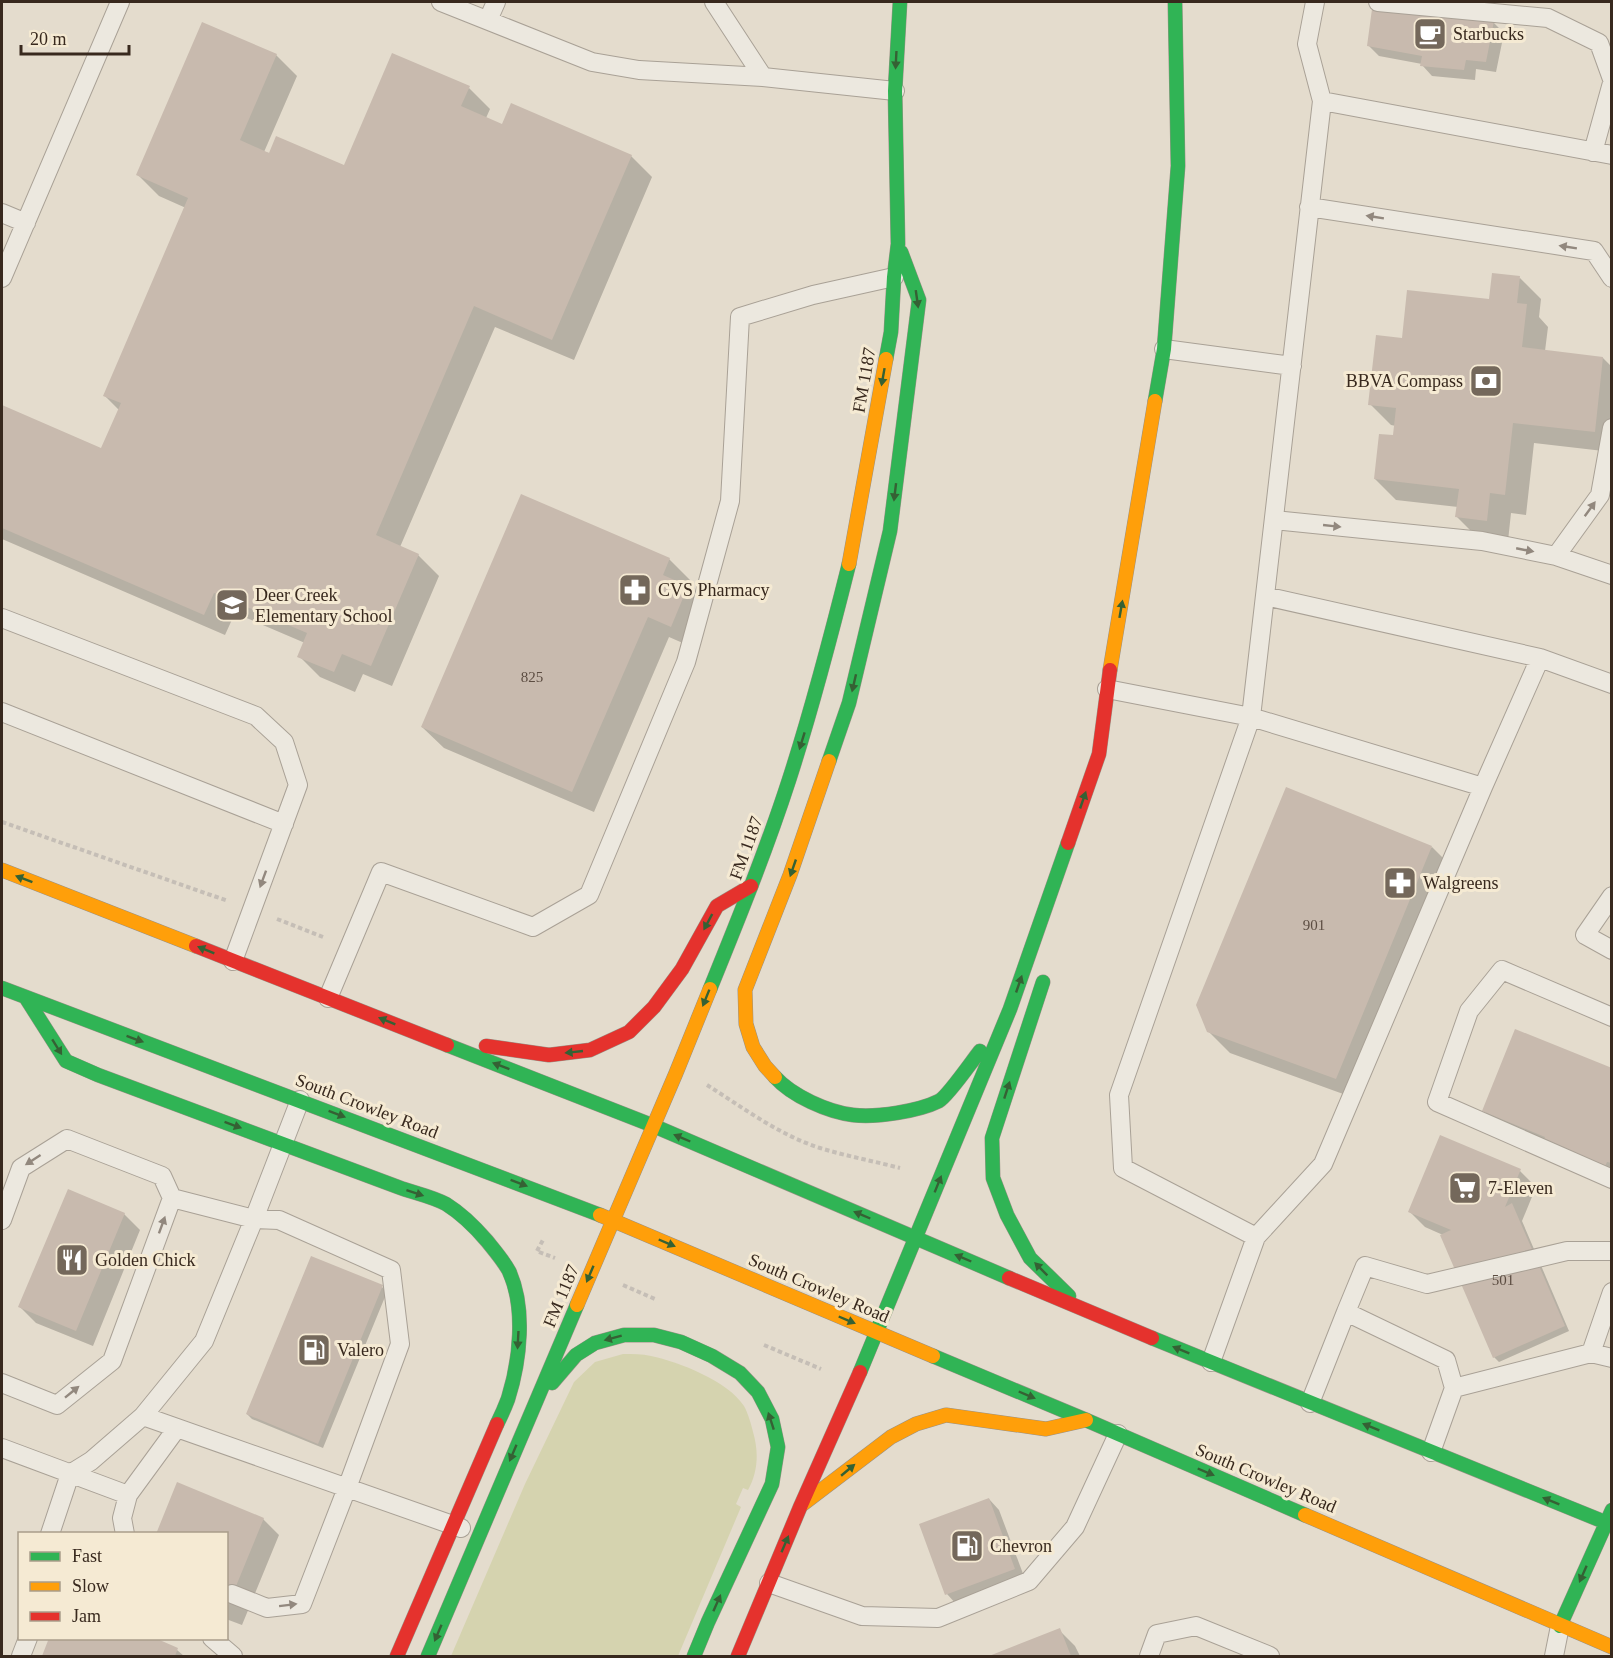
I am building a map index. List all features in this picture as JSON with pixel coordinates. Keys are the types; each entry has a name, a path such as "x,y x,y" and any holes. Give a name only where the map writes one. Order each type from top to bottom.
{"main road":[{"name":"FM 1187","path":"428,1656 654,1126 751,886 789,781 817,691 849,562 891,332 898,244 895,91 900,2"},
{"path":"738,1656 801,1505 877,1333 1010,1009 1099,754 1107,689 1164,349 1178,166 1175,2"},
{"path":"898,244 919,300 890,531 849,703 790,875 746,990 746,1024 753,1047 765,1066 782,1085 832,1110 854,1115 884,1114 912,1110 941,1100 1010,1009"},
{"path":"1099,754 1103,776"},
{"path":"2,870 654,1126 1083,1310 1609,1524"},
{"path":"442,1042 549,1055 590,1050 629,1032 654,1007 682,969 717,906 751,886"},
{"path":"1047,968 992,1138 993,1178 1007,1215 1030,1258 1083,1310"},
{"name":"South Crowley Road","path":"2,988 614,1220 877,1333 1086,1419 1611,1647"},
{"path":"26,998 66,1062 437,1200 467,1219 508,1271 518,1303 519,1337 516,1365 508,1400 397,1656"},
{"path":"527,1421 556,1377 576,1355 595,1343 624,1335 654,1335 681,1342 740,1372 758,1392 772,1419 778,1447 772,1484 694,1656"},
{"path":"801,1505 891,1437 916,1424 946,1415 1046,1429 1086,1419"},
{"path":"1560,1626 1609,1524 1611,1510"}],"lane":[{"path":"2,278 120,2"},
{"path":"441,2 592,62 639,70 763,77 895,91"},
{"path":"488,20 496,2"},
{"path":"714,2 763,77"},
{"path":"1256,1237 1123,1168 1119,1095 1251,717 1322,101 1307,44 1315,2"},
{"path":"1322,101 1602,153 1611,81 1599,43 1548,18 1378,2"},
{"path":"1309,207 1593,251 1611,278"},
{"path":"2,213 26,222"},
{"path":"328,998 381,872 533,927 589,895 686,662 730,501 741,317 813,295 894,278"},
{"path":"1164,349 1292,366"},
{"path":"1556,556 1600,495 1611,428"},
{"path":"1274,520 1482,541 1556,556 1611,575"},
{"path":"1265,596 1540,658 1611,684"},
{"path":"2,618 256,716 284,742 298,785 233,961"},
{"path":"1211,1362 1256,1237 1323,1164 1540,658"},
{"path":"1107,689 1251,717 1483,787"},
{"path":"2,712 284,824"},
{"path":"1611,896 1585,935 1611,950"},
{"path":"1611,1017 1502,970 1469,1011 1437,1102 1611,1179"},
{"path":"50,1532 70,1474 91,1461 142,1416 204,1341 300,1100"},
{"path":"2,1220 21,1168 67,1139 162,1176 172,1198 112,1361 57,1405 2,1383"},
{"path":"172,1198 254,1219 279,1220 391,1270 400,1344 302,1604 267,1608 232,1594"},
{"path":"1310,1403 1365,1266 1427,1284 1567,1251 1611,1251"},
{"path":"1591,1353 1611,1292"},
{"path":"1346,1312 1446,1360 1454,1388 1431,1452"},
{"path":"1454,1388 1591,1353 1611,1358"},
{"path":"142,1416 479,1534"},
{"path":"124,1532 123,1518 128,1496 177,1428"},
{"path":"769,1583 862,1616 938,1617 1029,1581 1075,1527 1118,1434"},
{"path":"2,1448 128,1496"},
{"path":"1149,1656 1157,1634 1196,1626 1270,1656"},
{"path":"1554,1656 1560,1626"},
{"path":"21,1656 27,1640"},
{"path":"214,1640 233,1656"}],"path":[{"path":"2,822 252,909 350,947"},
{"path":"537,1251 544,1238"}],"shaded area":[{"path":"623,1354 662,1359 689,1368 727,1388 744,1406 755,1439 757,1454 754,1476 748,1490 743,1488 736,1504 741,1507 678,1656 451,1656 525,1484 574,1382 595,1362"}],"building":[{"name":"Starbucks","path":"1372,9 1494,21 1486,62 1466,60 1464,70 1420,66 1422,56 1367,46"},
{"path":"202,22 277,54 240,140 269,153 276,136 344,165 392,53 470,86 461,106 502,124 511,103 632,155 552,340 474,306 376,535 419,554 371,666 342,654 334,672 297,657 307,633 214,593 204,615 2,528 2,405 101,448 121,403 103,396 188,198 136,175"},
{"name":"BBVA Compass","path":"1492,273 1520,276 1517,303 1527,304 1522,347 1603,357 1595,432 1513,423 1505,495 1490,493 1487,521 1455,517 1459,489 1374,479 1379,434 1393,435 1396,408 1368,405 1376,335 1402,338 1407,290 1489,299"},
{"name":"CVS Pharmacy","path":"521,494 670,558 663,575 688,586 671,627 648,617 572,792 421,727"},
{"name":"Walgreens","path":"1286,787 1432,846 1336,1079 1207,1032 1196,1005"},
{"path":"1515,1029 1612,1068 1612,1163 1607,1162 1603,1171 1542,1146 1545,1137 1482,1111"},
{"name":"7-Eleven","path":"1440,1135 1521,1169 1505,1207 1512,1203 1565,1326 1493,1358 1440,1235 1451,1230 1408,1212"},
{"name":"Golden Chick","path":"68,1189 125,1213 76,1331 18,1307"},
{"name":"Valero","path":"311,1256 383,1285 318,1444 246,1414"},
{"path":"177,1482 264,1518 228,1606 228,1532 157,1532"},
{"name":"Chevron","path":"989,1498 1015,1569 945,1595 919,1524"},
{"path":"1060,1628 1071,1656 989,1656"},
{"path":"48,1640 160,1640 178,1648 175,1656 42,1656"}],"traffic: fast":[{"path":"886,359 891,332 898,244 895,91 900,2"},
{"path":"1155,401 1164,349 1178,166 1175,2"},
{"path":"829,761 849,703 890,531 919,300 901,252"},
{"path":"710,989 789,780 806,726 849,564"},
{"path":"860,1372 1010,1009 1068,843"},
{"path":"1043,982 992,1138 993,1178 1007,1215 1030,1258 1069,1296"},
{"path":"2,988 600,1215"},
{"path":"26,998 66,1061 98,1075 434,1199 446,1204 468,1221 507,1267 518,1301 519,1335 516,1368 508,1399 497,1424"},
{"path":"447,1045 654,1126 1009,1278"},
{"path":"775,1077 801,1097 833,1110 862,1116 885,1115 909,1111 939,1101 954,1086 980,1051"},
{"path":"428,1656 577,1305"},
{"path":"552,1383 576,1355 595,1343 624,1335 654,1335 681,1342 712,1356 740,1373 758,1392 772,1419 778,1447 772,1484 694,1656"},
{"path":"1152,1338 1612,1525"},
{"path":"933,1356 1305,1515"},
{"path":"1560,1626 1612,1510"}],"traffic: slow":[{"path":"849,564 886,359"},
{"path":"1110,670 1155,401"},
{"path":"775,1077 753,1047 746,1024 745,990 790,875 829,761"},
{"path":"2,870 196,946"},
{"path":"577,1305 710,989"},
{"path":"600,1215 933,1356"},
{"path":"803,1504 891,1437 916,1424 946,1415 1046,1429 1086,1420"},
{"path":"1305,1515 1612,1647"}],"traffic: jam":[{"path":"1068,843 1099,754 1110,670"},
{"path":"486,1046 549,1055 590,1050 629,1032 654,1007 682,969 717,906 751,886"},
{"path":"196,946 447,1045"},
{"path":"1009,1278 1152,1338"},
{"path":"738,1656 860,1372"},
{"path":"397,1656 497,1424"}],"place":[{"name":"Starbucks","path":"1430,34"},
{"name":"BBVA Compass","path":"1486,381"},
{"name":"CVS Pharmacy","path":"635,590"},
{"name":"Deer Creek Elementary School","path":"232,605"},
{"name":"Walgreens","path":"1400,883"},
{"name":"7-Eleven","path":"1465,1188"},
{"name":"Golden Chick","path":"72,1260"},
{"name":"Valero","path":"314,1350"},
{"name":"Chevron","path":"967,1546"}]}
